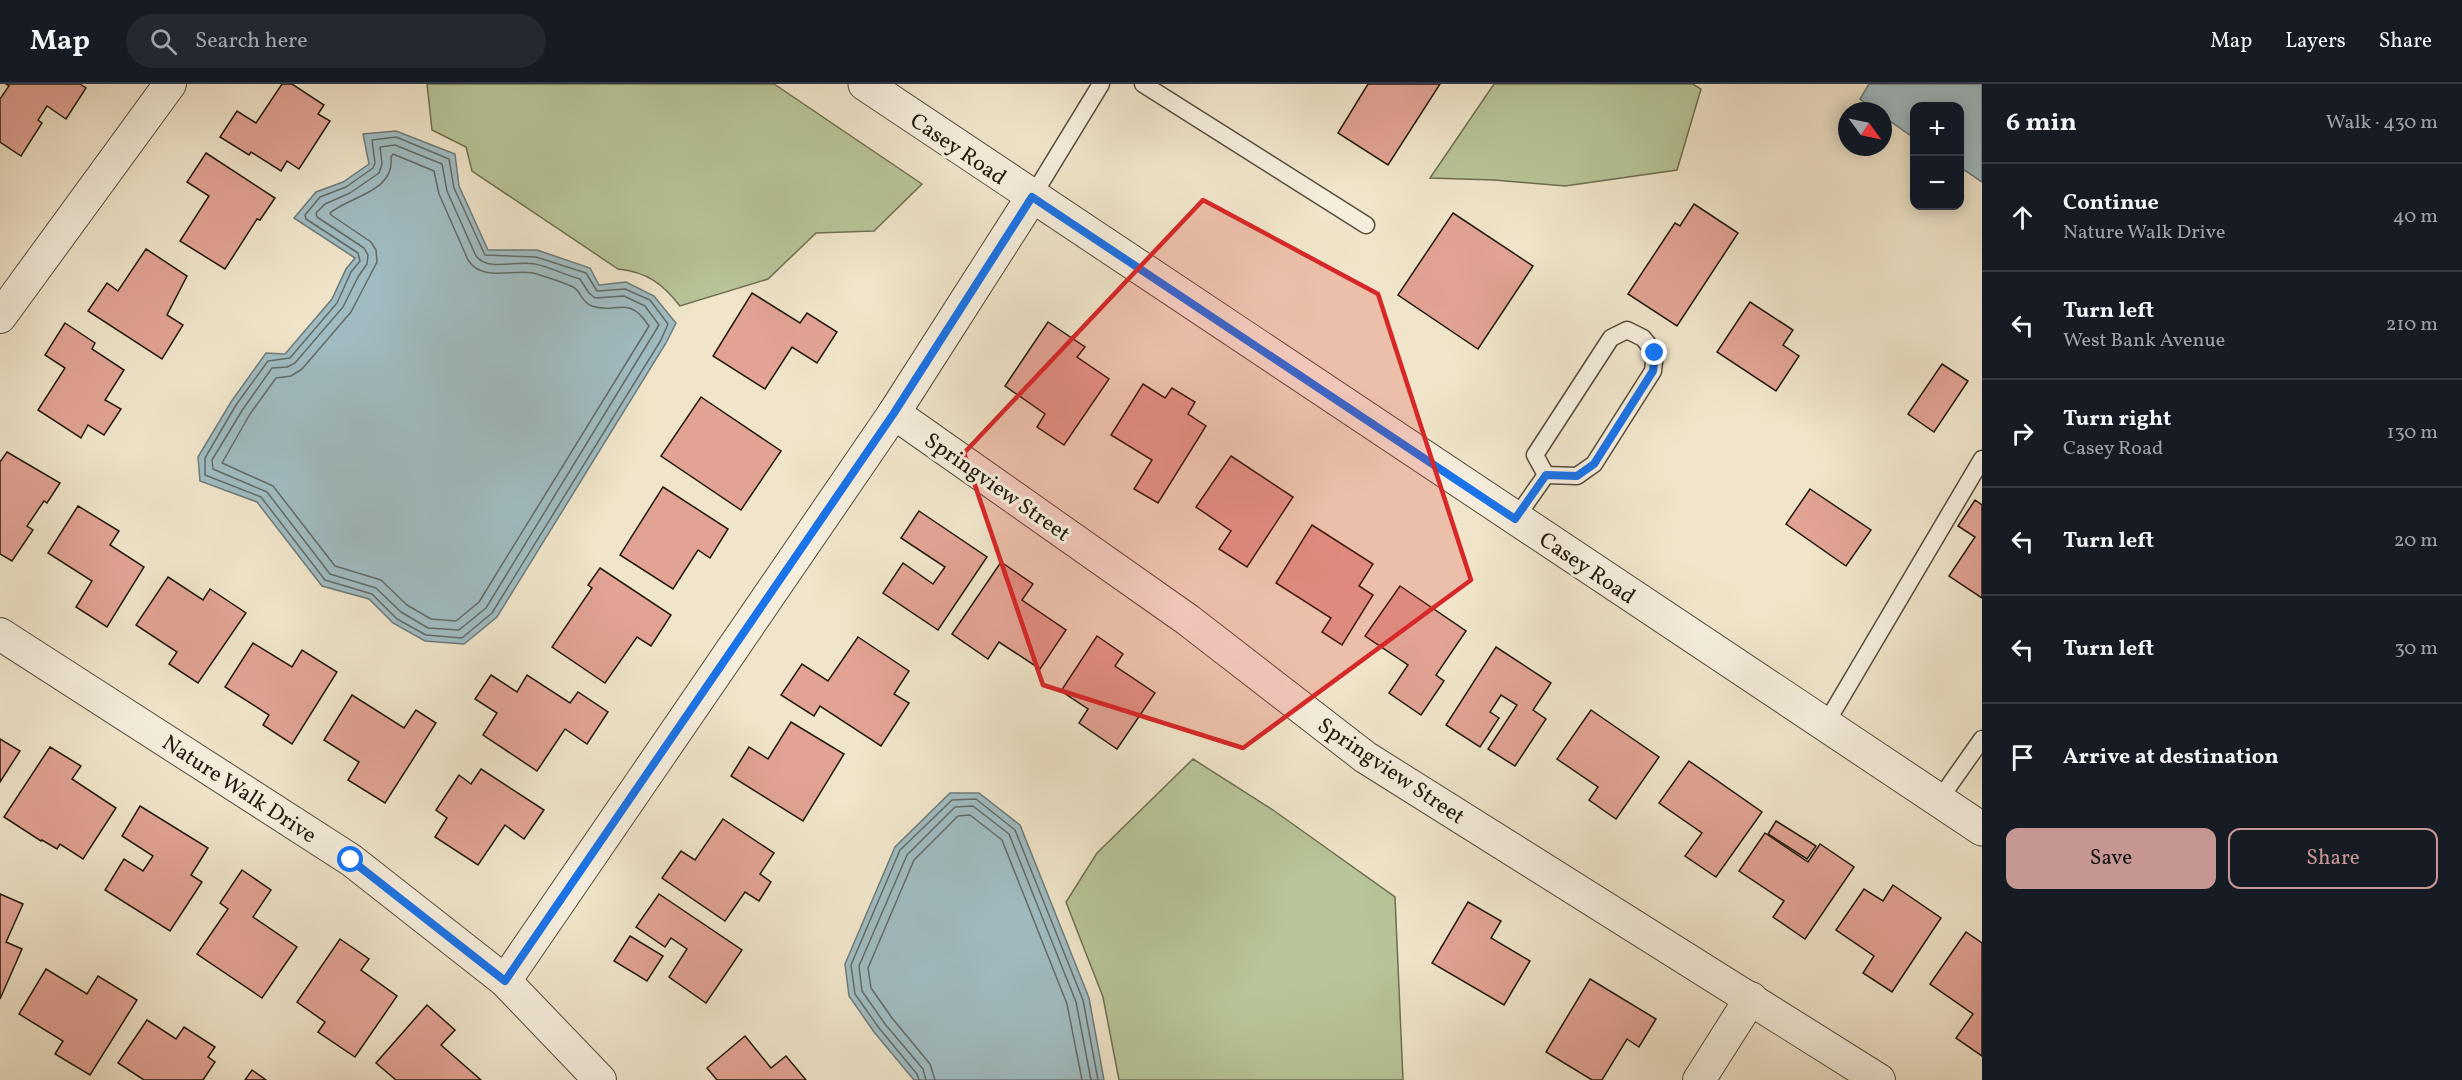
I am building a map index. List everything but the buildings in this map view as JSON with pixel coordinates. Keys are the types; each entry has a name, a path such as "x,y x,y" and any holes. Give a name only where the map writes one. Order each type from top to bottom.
{"street":[{"path":"0,317 170,84"},
{"name":"Casey Road","path":"865,84 1982,829"},
{"path":"505,981 894,413 1032,197"},
{"name":"Springview Street","path":"894,413 1188,620 1365,757 1879,1080"},
{"name":"Nature Walk Drive","path":"0,633 351,860 505,981 600,1080"},
{"path":"1699,1080 1751,998"}],"lane":[{"path":"1032,197 1101,84"},
{"path":"1143,84 1366,225"},
{"path":"1627,330 1643,338 1655,353 1653,371 1594,464 1577,476 1546,475 1535,455 1611,338 1627,330"},
{"path":"1825,724 1982,459"},
{"path":"1515,519 1546,475"},
{"path":"1939,800 1982,739"}],"highlighted area":[{"path":"1203,200 1378,294 1471,580 1243,748 1043,685 964,453"}],"green space":[{"path":"427,84 774,84 922,184 874,231 816,233 768,279 680,306 654,280 638,273 618,269 472,171 466,147 432,130"},
{"path":"1494,84 1693,84 1701,89 1677,170 1565,186 1430,178"},
{"path":"1193,759 1273,810 1395,897 1403,1080 1119,1080 1103,997 1066,902 1097,853"}],"water":[{"path":"1869,84 1982,84 1982,182 1964,170 1964,102 1910,102 1910,135 1892,122 1892,102 1864,102 1860,99"},
{"path":"396,131 455,154 459,186 488,250 537,250 590,268 599,285 626,282 654,296 676,323 666,343 497,617 464,644 425,641 393,623 369,599 322,586 257,502 200,481 198,457 231,402 266,353 285,354 332,299 346,269 355,258 294,218 316,192 343,182 369,164 363,134"},
{"path":"950,793 979,793 1020,825 1089,998 1104,1080 914,1080 874,1032 849,996 845,964 895,847"}],"route":[{"path":"351,860 505,981 894,413 1032,197 1515,519 1546,475 1577,476 1594,464 1653,371 1655,353"}]}
